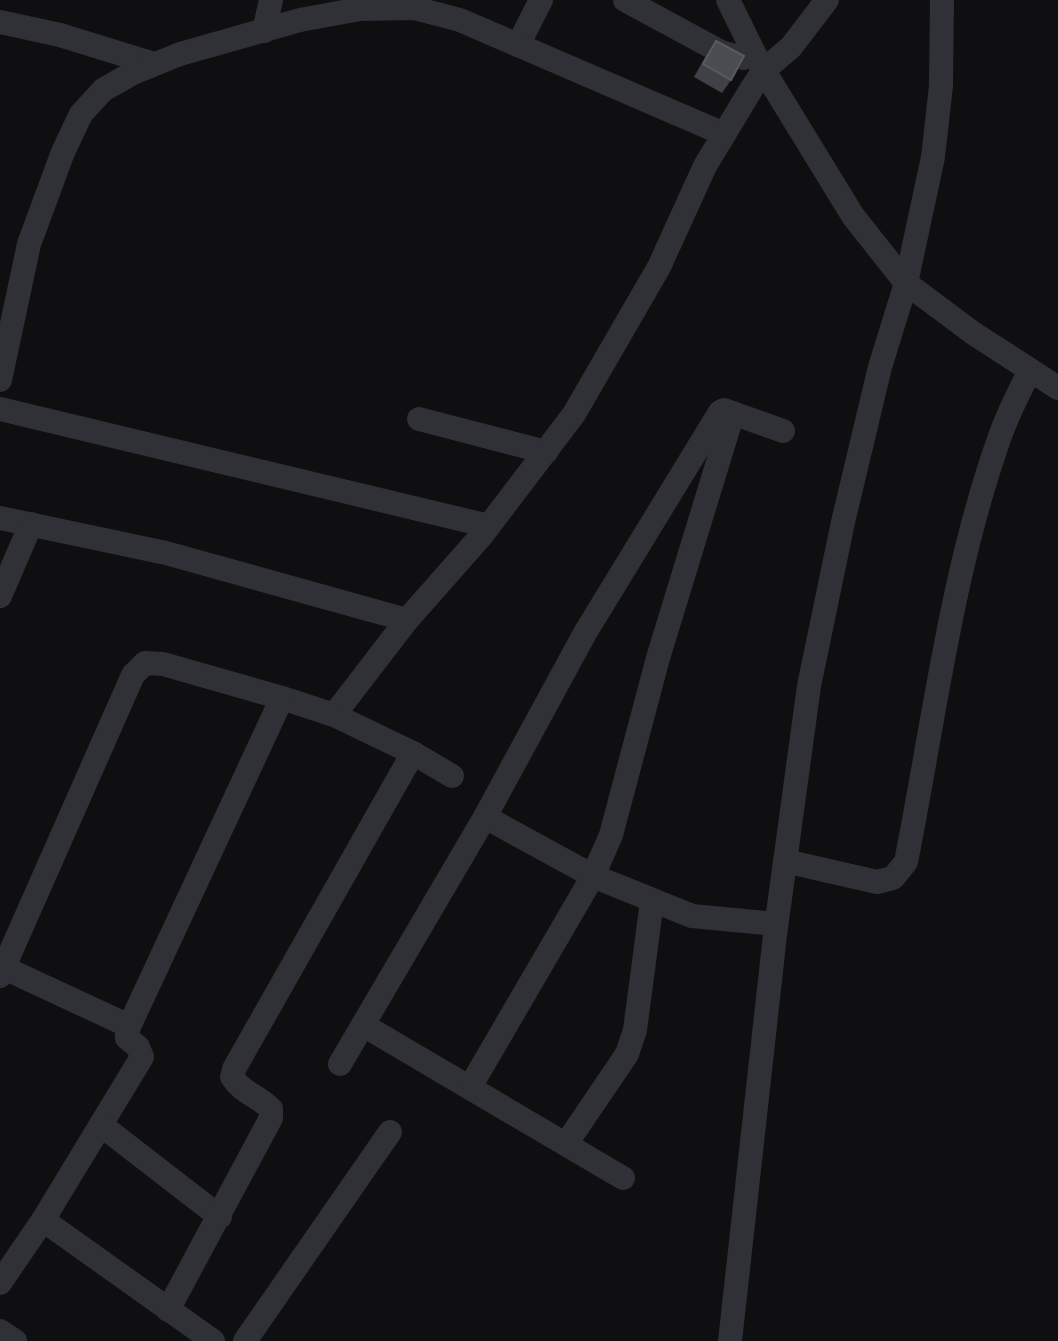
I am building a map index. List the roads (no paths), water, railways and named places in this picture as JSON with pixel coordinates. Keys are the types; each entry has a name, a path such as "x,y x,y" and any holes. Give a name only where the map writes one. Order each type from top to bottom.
{"street":[{"path":"264,31 271,0"},
{"path":"518,45 541,0"},
{"path":"625,0 721,52 761,66"},
{"path":"728,0 761,66 853,216 906,283 973,333 1058,388"},
{"path":"334,715 407,620 489,526 574,414 659,267 705,166 761,66 791,47 827,0"},
{"path":"730,1341 776,924 809,686 843,522 880,367 906,283 933,157 941,86 942,0"},
{"path":"0,380 29,244 63,152 81,114 103,90 131,74 180,54 300,20 385,4 414,8 460,20 724,134"},
{"path":"0,22 60,35 154,64"},
{"path":"785,861 877,883 893,878 905,862 947,639 978,505 1000,437 1030,370"},
{"path":"0,409 489,526"},
{"path":"340,1064 485,817 585,633 720,412 724,410 783,431"},
{"path":"470,1087 593,876 611,835 658,658 733,413"},
{"path":"419,419 546,452"},
{"path":"0,518 166,553 407,620"},
{"path":"0,596 31,524"},
{"path":"129,1026 2,972 133,675 145,663 163,664 334,715 413,753 452,776"},
{"path":"0,1283 43,1220 142,1057 138,1047 127,1038 129,1026 282,698"},
{"path":"168,1310 271,1118 271,1109 266,1103 236,1084 232,1077 234,1069 413,753"},
{"path":"485,817 593,876 692,916 776,924"},
{"path":"566,1144 627,1054 635,1030 652,901"},
{"path":"363,1026 623,1178"},
{"path":"101,1125 220,1217"},
{"path":"245,1341 390,1132"},
{"path":"43,1220 213,1341"},
{"path":"0,1331 15,1341"}]}
